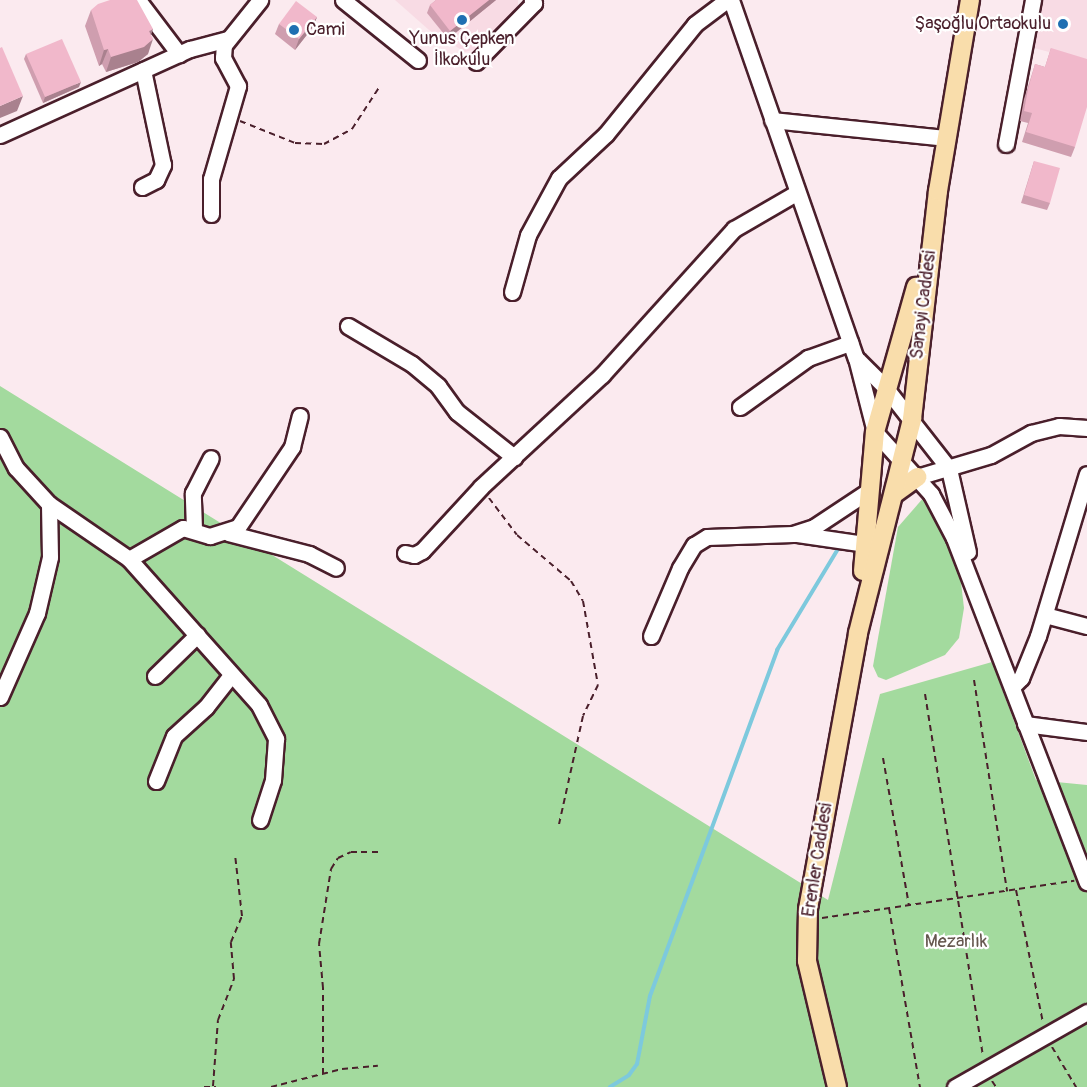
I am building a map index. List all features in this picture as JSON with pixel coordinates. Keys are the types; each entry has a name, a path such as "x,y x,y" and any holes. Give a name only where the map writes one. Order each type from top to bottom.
{"main road":[{"name":"Sanayi Caddesi","path":"912,419 938,190 970,0"},
{"name":"Sanayi Caddesi","path":"875,432 885,387 911,308 938,190"},
{"name":"Erenler Caddesi","path":"837,1087 808,971 807,920 858,633 904,461 912,419"},
{"name":"Erenler Caddesi","path":"858,633 875,432"},
{"path":"894,494 917,477"}],"street":[{"path":"138,0 179,54"},
{"path":"211,214 211,179 238,86 223,58 227,39 260,0"},
{"path":"343,0 418,60"},
{"path":"476,62 534,3 532,0"},
{"path":"512,292 528,235 560,178 606,134 694,24 729,0 856,358 875,432 904,461 931,494 954,538 978,593 1025,724 1087,881"},
{"path":"1006,144 1033,0"},
{"path":"0,135 179,54 227,39"},
{"path":"142,187 156,180 163,165 143,70"},
{"path":"771,120 946,138"},
{"path":"405,553 414,555 422,551 481,487 602,375 734,229 796,193"},
{"path":"348,326 412,364 438,386 457,412 514,457"},
{"path":"740,407 808,358 850,343"},
{"path":"856,358 912,419 949,469 978,593"},
{"path":"228,533 248,517 292,447 300,416"},
{"path":"917,477 991,455 1030,433 1059,426 1086,425"},
{"path":"0,437 16,468 49,504 129,559 197,635 230,676 259,705 276,739 273,780 260,820"},
{"path":"194,530 193,493 211,458"},
{"path":"1012,687 1021,678 1045,615 1087,474"},
{"path":"794,534 814,527 870,490"},
{"path":"0,697 38,613 50,557 49,504"},
{"path":"129,559 179,530 194,530 210,536 228,533 309,554 336,568"},
{"path":"651,636 680,568 694,545 707,537 794,534 865,544"},
{"path":"1045,615 1087,626"},
{"path":"155,676 197,635"},
{"path":"156,781 174,736 206,707 230,676"},
{"path":"1025,724 1087,732"},
{"path":"955,1087 1087,1012"}],"path":[{"path":"229,116 295,143 324,144 352,129 380,86"},
{"path":"481,487 517,535 572,581 583,601 598,685 583,716 559,824"},
{"path":"974,680 1007,891"},
{"path":"925,694 956,899 986,1070"},
{"path":"883,758 909,906"},
{"path":"323,1074 323,988 319,944 331,869 338,858 351,852 380,852"},
{"path":"204,1087 214,1087 218,1020 234,979 231,942 242,915 235,855"},
{"path":"807,920 1087,881"},
{"path":"1017,890 1045,1035 1076,1087"},
{"path":"889,908 920,1087"},
{"path":"271,1087 323,1074 378,1066"}],"shaded area":[{"name":"Yunus Çepken İlkokulu","path":"395,0 518,0 518,5 517,10 476,49 465,52 429,30"},
{"name":"Şaşoğlu Ortaokulu","path":"1043,0 1087,0 1087,62 1034,48"}],"green space":[{"name":"Mezarlık","path":"0,386 828,900 880,694 992,662 1036,780 1087,785 1087,1087 0,1087"},
{"path":"925,496 959,566 964,608 959,638 945,655 886,680 878,677 873,666 898,527"}],"building":[{"path":"110,0 137,0 153,29 149,31 153,39 144,47 111,57 108,49 104,50 91,10 98,4"},
{"path":"436,0 489,0 450,31 430,5"},
{"path":"296,1 317,17 299,39 279,24"},
{"path":"62,39 81,82 45,97 26,54"},
{"path":"2,47 23,96 0,106 0,48"},
{"path":"1051,48 1087,59 1087,107 1075,147 1026,132 1032,113 1024,111 1035,64 1045,67"},
{"path":"1034,161 1060,168 1050,203 1024,195"}],"waterway":[{"path":"610,1087 629,1075 637,1064 650,996 777,650 838,549"}],"place":[{"name":"Yunus Çepken İlkokulu","path":"462,20"},
{"name":"Şaşoğlu Ortaokulu","path":"1063,24"},
{"name":"Cami","path":"294,30"}]}
